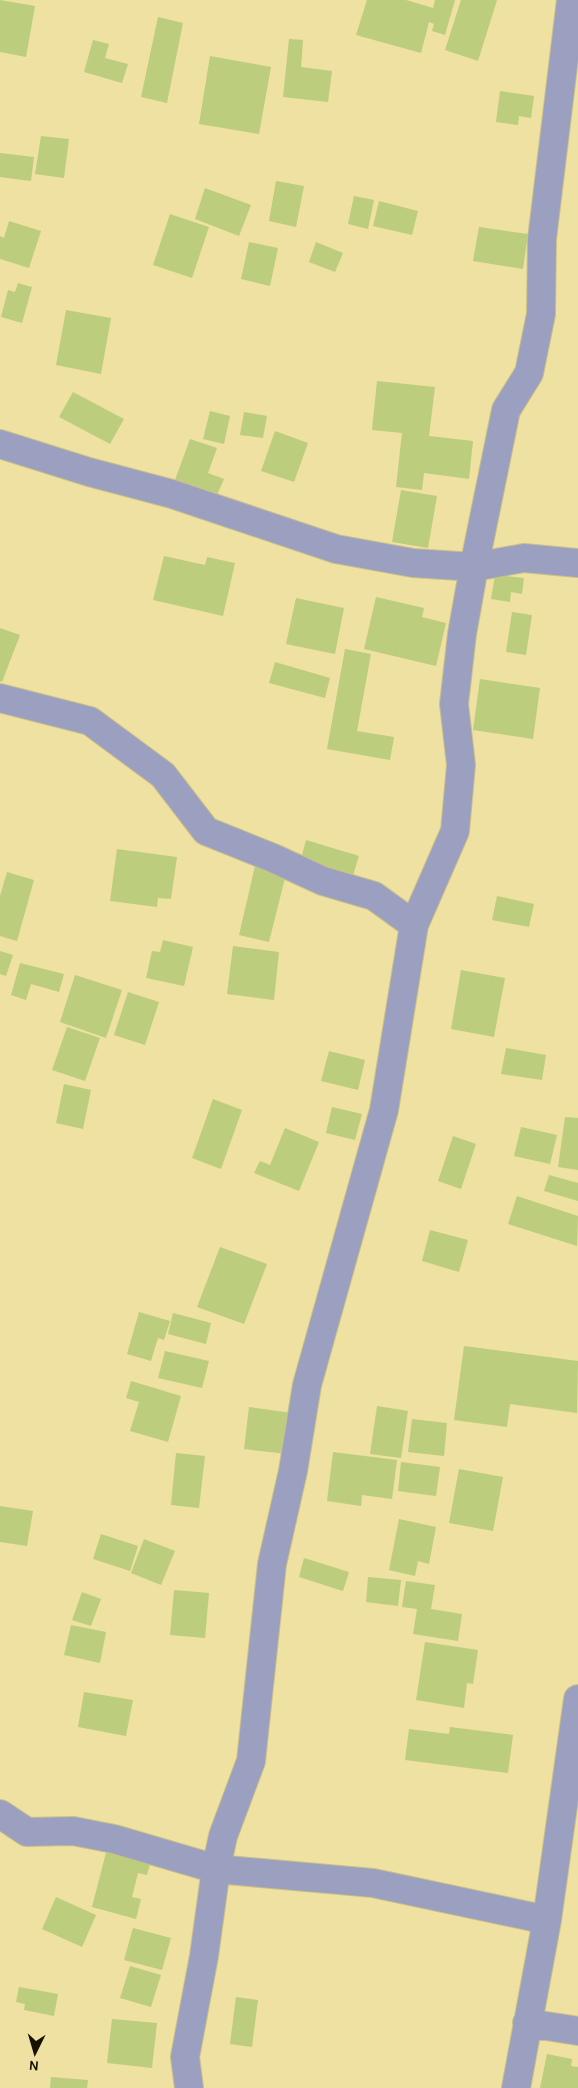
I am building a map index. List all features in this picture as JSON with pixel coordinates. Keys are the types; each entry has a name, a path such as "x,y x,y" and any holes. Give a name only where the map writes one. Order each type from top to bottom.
{"street":[{"path":"189,2088 185,2057 204,1956 216,1869 223,1836 251,1761 272,1564 293,1471 307,1385 384,1110 414,924 455,831 461,765 454,704 462,634 506,410 529,373 541,314 542,240 571,0"},
{"path":"0,444 89,472 172,494 336,548 413,563 474,567 524,558 578,563"},
{"path":"0,698 90,721 163,775 206,831 273,858 322,881 374,896 414,924"},
{"path":"516,2088 547,1920 566,1870 577,1703"},
{"path":"0,1814 27,1832 73,1831 114,1838 216,1869 373,1883 547,1920"},
{"path":"527,2024 578,2031"}],"building":[{"path":"0,0 35,6 26,57 0,52"},
{"path":"367,0 406,0 433,8 435,0 455,0 445,35 432,31 434,24 429,22 421,53 356,35"},
{"path":"461,0 497,0 478,61 445,50"},
{"path":"158,17 183,23 167,103 141,97"},
{"path":"289,39 303,40 301,67 332,71 328,102 283,97"},
{"path":"93,40 109,44 105,58 128,64 122,83 84,72"},
{"path":"210,56 271,67 259,134 199,124"},
{"path":"500,91 534,96 531,118 519,116 518,125 496,122"},
{"path":"41,136 69,139 64,178 35,174"},
{"path":"0,153 34,157 31,181 0,177"},
{"path":"276,181 304,186 296,227 269,221"},
{"path":"205,188 251,205 239,236 195,219"},
{"path":"354,196 374,200 368,229 348,224"},
{"path":"379,201 418,211 412,235 373,226"},
{"path":"170,214 209,227 192,278 153,265"},
{"path":"9,221 41,231 29,268 0,259 0,236 4,238"},
{"path":"479,227 528,234 523,269 473,261"},
{"path":"249,242 278,248 270,286 241,279"},
{"path":"316,242 343,253 335,272 309,262"},
{"path":"18,283 32,287 22,323 1,317 8,290 15,292"},
{"path":"66,310 111,318 101,374 56,365"},
{"path":"377,381 435,387 429,436 473,441 469,479 424,473 422,490 396,487 402,433 372,430"},
{"path":"73,392 124,419 110,444 59,417"},
{"path":"210,411 230,416 224,444 203,439"},
{"path":"244,412 267,416 263,438 240,435"},
{"path":"275,431 308,443 294,482 261,471"},
{"path":"190,439 217,448 208,473 224,479 217,495 175,480"},
{"path":"401,490 437,496 428,548 392,542"},
{"path":"164,556 205,565 207,557 235,563 223,616 153,600"},
{"path":"495,575 524,578 522,594 511,592 510,602 491,599"},
{"path":"376,597 424,608 422,617 446,623 436,666 364,649"},
{"path":"296,598 344,608 335,654 286,644"},
{"path":"512,612 532,615 526,655 506,652"},
{"path":"0,628 20,635 2,682 0,681"},
{"path":"345,649 371,654 357,731 394,737 390,760 327,749"},
{"path":"275,662 330,678 325,698 269,683"},
{"path":"480,679 540,688 533,739 473,730"},
{"path":"306,840 359,856 351,882 299,867"},
{"path":"117,849 177,857 171,899 158,898 157,907 110,901"},
{"path":"255,866 286,874 269,942 239,935"},
{"path":"7,872 34,880 17,941 0,936 0,896"},
{"path":"497,896 534,904 529,927 492,920"},
{"path":"163,940 193,947 184,986 146,978 152,951 160,952"},
{"path":"233,946 279,952 274,1000 227,994"},
{"path":"0,951 13,955 6,976 0,974"},
{"path":"20,963 64,974 59,992 31,984 26,1000 11,995"},
{"path":"461,970 505,978 494,1037 451,1029"},
{"path":"75,975 122,990 106,1038 60,1022"},
{"path":"128,992 159,1002 145,1045 114,1035"},
{"path":"67,1027 100,1038 85,1081 52,1070"},
{"path":"506,1048 546,1055 542,1080 501,1074"},
{"path":"329,1051 365,1060 358,1090 321,1081"},
{"path":"64,1084 91,1090 83,1129 56,1123"},
{"path":"213,1099 242,1110 221,1169 192,1158"},
{"path":"332,1107 362,1114 355,1140 326,1133"},
{"path":"565,1117 578,1118 578,1170 558,1167"},
{"path":"521,1127 557,1135 550,1164 514,1156"},
{"path":"285,1128 319,1142 299,1191 254,1173 260,1161 270,1165"},
{"path":"453,1136 476,1144 461,1189 438,1181"},
{"path":"549,1175 578,1183 578,1201 544,1191"},
{"path":"517,1196 578,1216 577,1246 508,1224"},
{"path":"430,1230 468,1240 459,1272 422,1261"},
{"path":"220,1247 267,1264 244,1324 197,1307"},
{"path":"139,1312 170,1321 164,1340 158,1338 151,1361 127,1354"},
{"path":"173,1313 211,1323 206,1344 168,1334"},
{"path":"464,1346 578,1361 577,1413 510,1404 507,1427 454,1420"},
{"path":"165,1351 209,1361 202,1388 158,1378"},
{"path":"131,1381 181,1396 168,1442 130,1431 139,1402 126,1398"},
{"path":"377,1406 408,1411 401,1458 370,1454"},
{"path":"249,1407 292,1413 287,1454 244,1449"},
{"path":"412,1419 447,1423 444,1456 408,1452"},
{"path":"333,1452 397,1460 392,1499 362,1495 361,1506 327,1501"},
{"path":"176,1453 205,1456 199,1508 171,1505"},
{"path":"401,1462 440,1467 436,1496 398,1491"},
{"path":"459,1469 503,1477 493,1531 449,1523"},
{"path":"0,1506 33,1511 27,1546 0,1542"},
{"path":"399,1519 436,1527 429,1564 418,1561 415,1576 389,1570"},
{"path":"101,1534 138,1546 130,1571 93,1559"},
{"path":"144,1539 175,1551 161,1585 131,1573"},
{"path":"304,1558 349,1572 343,1591 299,1577"},
{"path":"368,1577 401,1580 398,1606 366,1602"},
{"path":"406,1581 435,1585 431,1609 462,1614 458,1641 413,1634 417,1609 402,1607"},
{"path":"174,1590 209,1593 205,1638 170,1635"},
{"path":"82,1592 101,1599 91,1626 72,1620"},
{"path":"71,1625 106,1632 100,1663 64,1655"},
{"path":"425,1642 478,1650 473,1684 467,1683 464,1708 416,1700"},
{"path":"84,1692 133,1700 126,1736 78,1727"},
{"path":"450,1727 513,1735 508,1773 405,1760 409,1729 449,1734"},
{"path":"108,1845 152,1857 147,1875 138,1873 132,1897 141,1899 136,1919 92,1907"},
{"path":"56,1897 96,1915 82,1947 42,1929"},
{"path":"133,1928 171,1938 162,1970 124,1960"},
{"path":"130,1966 161,1975 151,2007 120,1998"},
{"path":"19,1987 58,1994 54,2016 24,2010 25,2004 16,2002"},
{"path":"236,1997 258,2000 252,2047 230,2044"},
{"path":"112,2019 157,2023 152,2068 107,2063"},
{"path":"547,2054 572,2059 571,2066 578,2067 578,2088 540,2088"},
{"path":"51,2077 88,2080 87,2088 50,2088"}]}
